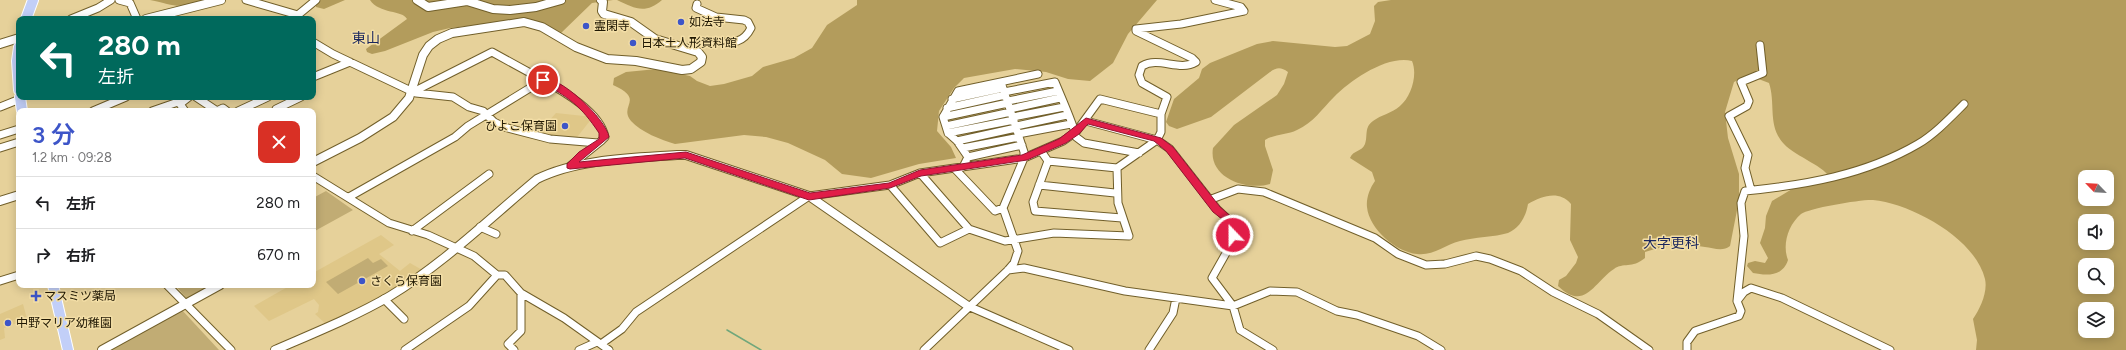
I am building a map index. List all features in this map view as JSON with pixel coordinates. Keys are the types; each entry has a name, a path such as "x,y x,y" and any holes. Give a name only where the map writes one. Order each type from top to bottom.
{"main road":[{"path":"27,16 33,0"},
{"path":"54,288 68,350"}],"street":[{"path":"78,16 98,8 112,0"},
{"path":"119,0 130,3 136,16"},
{"path":"158,16 221,0"},
{"path":"246,0 292,16"},
{"path":"296,16 316,0"},
{"path":"417,0 425,6 440,6 466,1 494,9 537,6 561,0"},
{"path":"316,160 384,124 403,107 412,92 422,54 429,45 444,35 463,30 524,22 534,24 576,47 607,59 636,61 682,70 698,66 701,62 702,57 698,52 655,39 631,22 604,14 602,11 603,2 601,0"},
{"path":"1041,151 1048,161 1117,168 1157,140 1161,132 1161,114 1167,97 1157,90 1144,85 1139,79 1142,66 1150,62 1187,67 1196,62 1136,31 1136,29 1167,26 1244,11 1241,7 1215,0"},
{"path":"689,49 697,43 707,40 728,44 743,40 747,37 751,28 748,22 744,20 716,17 696,8 697,4"},
{"path":"0,44 16,39"},
{"path":"316,44 333,54 412,92 448,95 487,114 494,122 504,127 550,139 598,143"},
{"path":"1751,190 1745,168 1748,156 1738,134 1729,121 1729,116 1747,106 1750,101 1741,82 1763,73 1760,45"},
{"path":"412,92 492,52 513,61 526,71 572,96 590,113 604,132 604,137 582,154 570,166"},
{"path":"316,76 350,62"},
{"path":"963,148 1010,110 1038,74"},
{"path":"349,197 455,137 487,114 543,80"},
{"path":"957,141 1055,82 1067,115 1076,132 1076,137 1084,143 1139,153"},
{"path":"968,157 963,148 948,133 943,117 958,91 1010,110 1071,124"},
{"path":"0,107 16,93"},
{"path":"948,133 1059,94"},
{"path":"579,350 599,343 622,329 642,308 809,196 890,185 920,173 1024,158 1041,151 1076,132 1086,121 1100,99 1161,114"},
{"path":"100,108 119,100"},
{"path":"200,100 212,108"},
{"path":"244,108 262,100"},
{"path":"279,108 295,100"},
{"path":"160,108 177,101"},
{"path":"1687,350 1687,342 1695,331 1708,328 1739,316 1741,311 1737,301 1744,227 1741,209 1743,194 1751,190 1776,188 1838,177 1880,163 1918,144 1938,129 1964,104"},
{"path":"943,117 1064,106"},
{"path":"947,108 1010,110 1067,115"},
{"path":"946,126 1010,110"},
{"path":"955,169 995,211 1002,208 1024,158 1022,145 1010,110"},
{"path":"1086,121 1157,140 1170,149 1209,200 1231,222 1233,235 1230,248 1212,278 1214,285 1233,306 1238,317 1240,330 1273,350"},
{"path":"0,135 16,130"},
{"path":"0,148 16,143"},
{"path":"968,157 1022,145"},
{"path":"275,350 360,312 384,299 454,248 537,179 551,171 570,166 686,155 809,196 968,306 1068,350"},
{"path":"963,167 968,157"},
{"path":"1048,161 1033,202 1035,211 1042,213 1122,218"},
{"path":"920,173 969,229 1005,241 1054,233 1129,236 1117,207 1115,193 1117,168"},
{"path":"412,231 489,174"},
{"path":"316,178 389,223 428,235 484,262 497,275 505,275 521,293 553,311 610,350"},
{"path":"890,185 940,243 969,229"},
{"path":"1039,185 1115,193"},
{"path":"1209,200 1238,189 1264,192 1375,238 1393,249 1398,254 1426,265 1445,264 1476,256 1490,259 1521,271 1553,292 1598,314 1649,350"},
{"path":"0,201 16,196"},
{"path":"924,350 1014,263 1018,251 1002,208"},
{"path":"480,227 496,234"},
{"path":"1008,270 1024,268 1125,291 1233,306 1270,292 1297,292 1337,311 1357,315 1418,336 1437,349"},
{"path":"405,350 469,306 497,275"},
{"path":"0,281 16,276"},
{"path":"170,288 231,350"},
{"path":"102,350 214,288"},
{"path":"1737,301 1744,292 1751,288 1761,290 1810,310 1890,350"},
{"path":"514,350 508,344 521,331 521,293"},
{"path":"1149,350 1173,313 1176,298"},
{"path":"384,299 404,319"}],"shaded area":[{"path":"150,0 203,0 188,5 176,6"},
{"path":"321,0 345,0 324,9 316,7 316,3"},
{"path":"370,0 613,0 592,3 560,34 547,25 526,19 450,28 433,32 385,51 372,54 367,52 366,49 407,19 401,14 379,8"},
{"path":"617,0 662,0 656,5 645,9 640,9"},
{"path":"857,0 1157,0 1128,34 1113,63 1090,81 1068,79 1046,72 1015,69 964,78 954,88 939,111 937,131 951,147 956,158 919,164 871,178 842,174 825,160 788,143 766,137 744,135 675,144 652,135 635,125 631,121 627,111 630,103 628,95 623,90 613,85 614,78 626,72 657,69 690,76 697,81 710,86 724,84 752,76 763,67 794,58 812,48 827,25 857,5"},
{"path":"1391,0 2126,0 2126,350 1976,350 1977,340 1973,319 1983,300 1986,284 1979,264 1969,250 1940,226 1906,208 1889,203 1873,200 1859,201 1836,204 1801,214 1796,219 1787,236 1786,254 1788,260 1783,269 1774,274 1753,273 1747,266 1748,263 1755,261 1765,263 1768,258 1760,243 1765,228 1766,216 1772,201 1797,186 1830,179 1823,170 1789,149 1784,144 1775,130 1769,83 1748,75 1734,82 1725,112 1728,138 1739,174 1739,200 1730,246 1724,249 1715,249 1690,245 1675,245 1645,252 1645,258 1636,263 1617,267 1589,292 1575,296 1567,293 1558,286 1559,280 1566,276 1576,263 1578,257 1570,240 1571,204 1561,197 1545,197 1528,204 1522,221 1516,228 1508,233 1460,241 1434,252 1417,254 1401,249 1392,244 1378,231 1369,215 1367,207 1369,193 1375,181 1372,172 1350,158 1351,155 1364,147 1367,129 1370,123 1397,108 1404,102 1414,79 1414,67 1412,61 1402,60 1392,62 1370,70 1341,90 1308,124 1293,132 1265,140 1265,146 1273,170 1270,184 1251,186 1231,180 1217,167 1213,158 1213,148 1234,125 1277,95 1284,84 1288,72 1286,70 1277,68 1272,70 1211,117 1177,129 1169,126 1166,122 1174,99 1199,78 1202,69 1210,63 1257,44 1273,41 1335,47 1347,46 1370,34 1375,21 1374,6 1378,2"},
{"name":"ひよこ保育園","path":"556,113 593,117 574,141 536,135"},
{"path":"326,191 353,210 316,230 316,196"},
{"name":"さくら保育園","path":"381,235 394,245 379,254 400,271 410,263 424,271 328,326 315,314 318,312 319,305 314,299 269,321 254,306 286,288 316,288 316,271"},
{"path":"368,258 373,263 381,259 388,266 338,294 326,282"},
{"path":"178,288 210,288 188,300"},
{"name":"中野マリア幼稚園","path":"23,304 27,319 4,328 5,338 0,340 0,314"},
{"path":"181,309 219,350 106,350"}],"waterway":[{"path":"727,330 761,350"}],"place":[{"name":"如法寺","path":"681,22"},
{"name":"霊閑寺","path":"586,26"},
{"name":"日本土人形資料館","path":"633,43"},
{"name":"ひよこ保育園","path":"565,126"},
{"name":"さくら保育園","path":"362,281"},
{"name":"マスミツ薬局","path":"36,296"},
{"name":"中野マリア幼稚園","path":"8,323"}],"district":[{"name":"東山","path":"366,38"},
{"name":"大字更科","path":"1671,243"}],"route":[{"path":"543,80 572,96 590,113 604,132 604,137 602,140 582,154 570,166 686,155 706,160 809,196 890,185 920,173 1024,158 1062,141 1076,132 1086,121 1157,140 1170,149 1217,209 1231,222 1233,235"}]}
